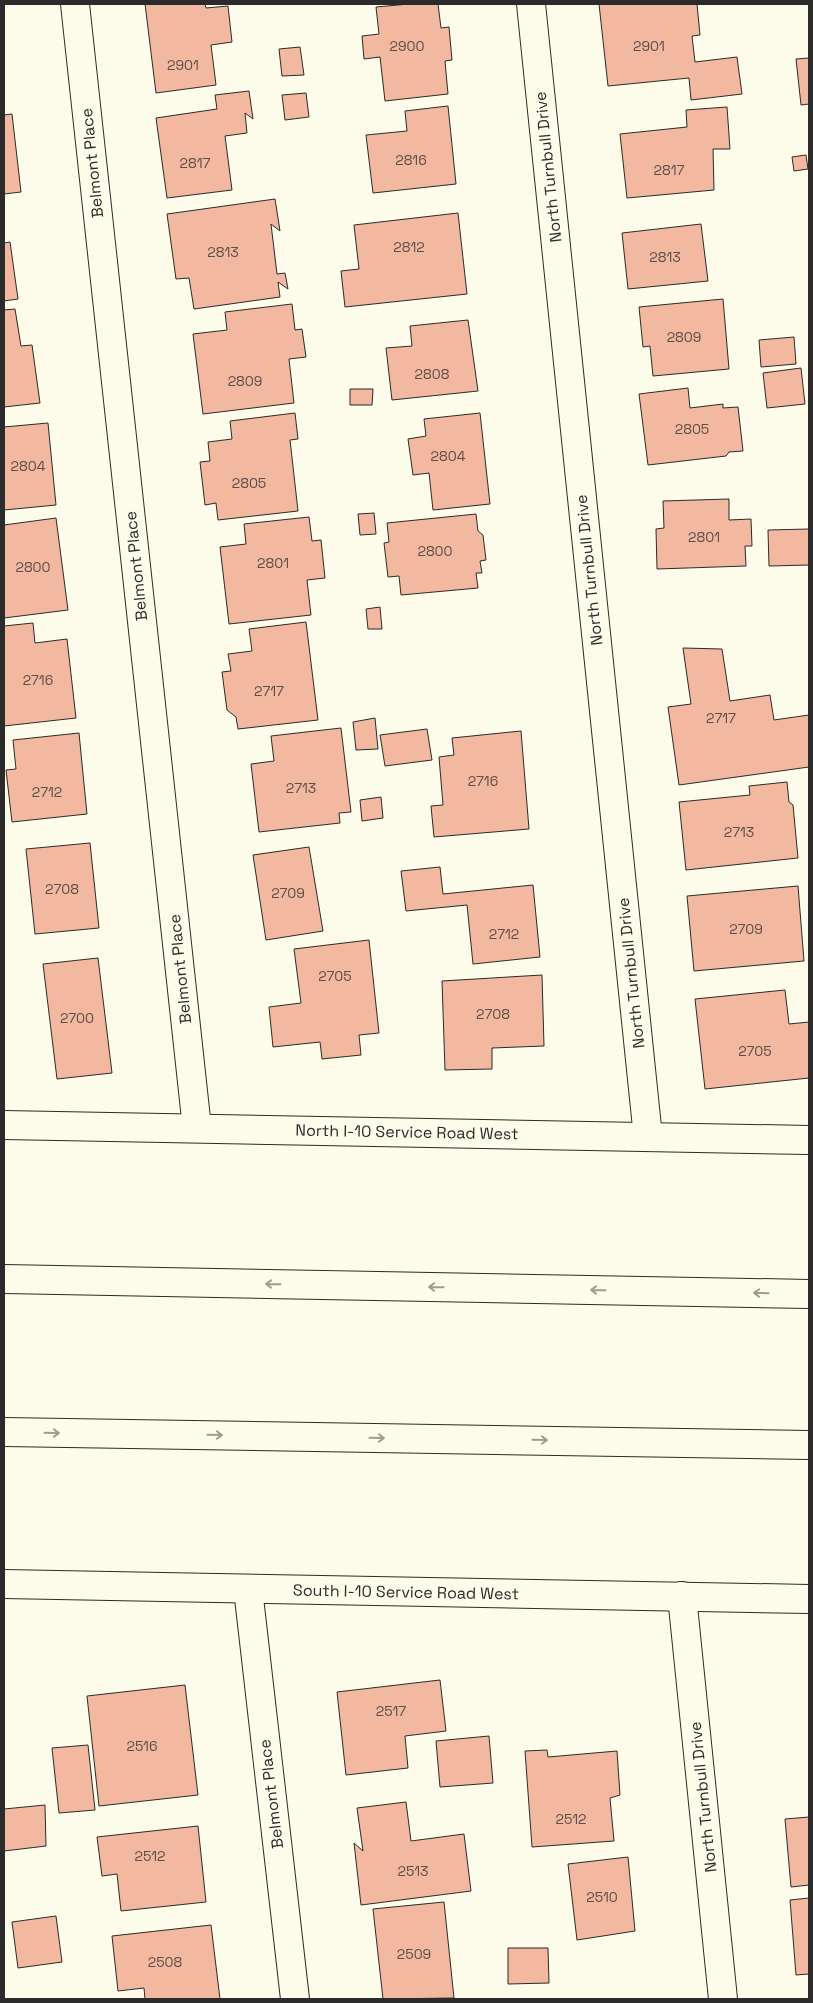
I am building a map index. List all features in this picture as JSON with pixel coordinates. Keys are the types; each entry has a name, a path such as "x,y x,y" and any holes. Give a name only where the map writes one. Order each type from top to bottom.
{"main road":[{"name":"Belmont Place","path":"75,4 197,1128"},
{"name":"North Turnbull Drive","path":"531,4 648,1137"},
{"name":"North I-10 Service Road West","path":"4,1125 809,1140"},
{"path":"4,1278 809,1294"},
{"path":"4,1432 809,1444"},
{"name":"South I-10 Service Road West","path":"4,1584 809,1599"},
{"name":"Belmont Place","path":"248,1590 295,1999"},
{"name":"North Turnbull Drive","path":"682,1596 723,1999"}],"building":[{"path":"145,4 205,4 206,8 228,6 232,42 211,45 216,85 156,93"},
{"path":"438,4 441,28 449,27 452,60 445,61 448,94 385,101 380,57 364,59 362,36 379,34 376,7"},
{"path":"599,4 697,4 700,35 692,36 695,62 737,57 742,94 691,100 689,78 608,86"},
{"path":"300,47 304,75 282,76 279,49"},
{"path":"809,58 809,104 801,105 796,59"},
{"path":"249,91 253,119 245,113 247,133 225,136 232,190 167,198 156,118 217,109 215,95"},
{"path":"306,93 309,117 285,120 282,95"},
{"path":"448,106 456,184 373,193 366,135 407,131 405,111"},
{"path":"727,107 730,149 713,149 714,190 627,198 620,134 687,127 686,110"},
{"path":"12,114 21,192 4,194 4,115"},
{"path":"806,155 808,169 794,171 792,157"},
{"path":"275,199 280,231 271,224 277,274 285,273 288,289 278,282 280,297 194,309 189,278 176,279 167,214"},
{"path":"458,213 467,294 345,307 341,271 359,269 354,225"},
{"path":"701,224 708,281 628,289 622,233"},
{"path":"10,242 18,299 4,301 4,243"},
{"path":"723,299 729,369 653,376 650,346 643,347 639,307"},
{"path":"292,304 295,330 302,329 306,357 289,359 294,403 203,414 193,334 227,330 225,312"},
{"path":"15,309 21,346 32,345 40,403 4,407 4,310"},
{"path":"468,320 478,391 392,400 386,348 412,346 410,326"},
{"path":"794,337 796,364 761,367 759,340"},
{"path":"801,368 805,404 767,408 763,373"},
{"path":"688,388 690,408 723,404 723,408 738,407 743,451 729,452 726,456 648,465 639,394"},
{"path":"350,389 373,389 372,405 350,405"},
{"path":"295,413 298,439 290,440 298,511 218,520 216,503 205,505 200,462 210,461 208,442 232,439 230,421"},
{"path":"480,413 490,504 433,510 429,473 413,475 408,439 426,436 424,419"},
{"path":"48,423 56,505 4,510 4,427"},
{"path":"729,499 729,520 751,519 752,546 745,546 746,566 657,569 656,529 664,528 663,501"},
{"path":"374,513 376,534 360,535 358,514"},
{"path":"476,514 478,531 483,535 486,560 480,561 482,573 476,573 478,588 401,595 399,576 388,577 384,543 389,542 387,523"},
{"path":"309,517 312,541 321,540 325,578 307,580 311,615 229,624 220,547 246,544 244,524"},
{"path":"56,518 68,610 4,618 4,525"},
{"path":"809,529 809,565 769,566 768,530"},
{"path":"380,607 382,629 368,629 366,609"},
{"path":"306,622 318,720 238,729 236,717 227,710 222,672 231,671 228,654 252,651 249,629"},
{"path":"33,623 35,643 67,639 76,718 4,726 4,626"},
{"path":"683,648 722,649 730,701 770,695 774,720 809,715 809,767 679,785 668,707 691,704"},
{"path":"375,718 378,749 356,750 353,722"},
{"path":"341,728 351,812 339,813 340,823 259,832 251,764 274,761 271,736"},
{"path":"427,729 432,760 385,766 380,735"},
{"path":"521,731 529,829 434,837 431,806 443,805 439,757 454,755 452,738"},
{"path":"79,733 87,814 12,822 6,770 16,769 13,740"},
{"path":"787,782 789,802 793,805 798,858 686,870 679,802 750,795 749,786"},
{"path":"381,797 383,818 362,821 360,800"},
{"path":"90,843 99,928 35,934 26,849"},
{"path":"309,847 323,931 266,940 253,855"},
{"path":"440,867 443,894 533,885 540,957 473,964 467,905 406,911 401,871"},
{"path":"798,886 804,961 694,971 687,896"},
{"path":"369,940 379,1033 359,1035 361,1055 322,1059 320,1042 273,1047 269,1007 301,1003 294,949"},
{"path":"98,958 112,1073 57,1079 43,964"},
{"path":"542,975 544,1046 492,1048 492,1069 445,1070 442,981"},
{"path":"785,990 789,1024 809,1022 809,1078 705,1089 695,999"},
{"path":"440,1680 446,1731 405,1736 408,1768 346,1775 337,1692"},
{"path":"185,1685 198,1795 99,1806 87,1696"},
{"path":"489,1736 493,1783 440,1787 436,1741"},
{"path":"88,1745 95,1810 59,1813 52,1748"},
{"path":"547,1750 548,1757 617,1751 620,1795 610,1798 614,1841 532,1847 525,1751"},
{"path":"406,1802 411,1841 464,1834 471,1891 361,1905 354,1843 363,1851 357,1808"},
{"path":"45,1805 46,1846 4,1851 4,1809"},
{"path":"809,1817 809,1885 791,1887 785,1819"},
{"path":"198,1826 206,1902 121,1911 117,1874 102,1876 97,1837"},
{"path":"628,1857 635,1931 577,1940 568,1864"},
{"path":"809,1898 809,1974 796,1975 790,1900"},
{"path":"444,1902 454,1998 383,1999 373,1909"},
{"path":"56,1916 62,1962 18,1968 12,1922"},
{"path":"211,1925 220,1999 145,1999 144,1988 118,1991 112,1936"},
{"path":"508,1948 548,1948 549,1983 508,1984"}]}
